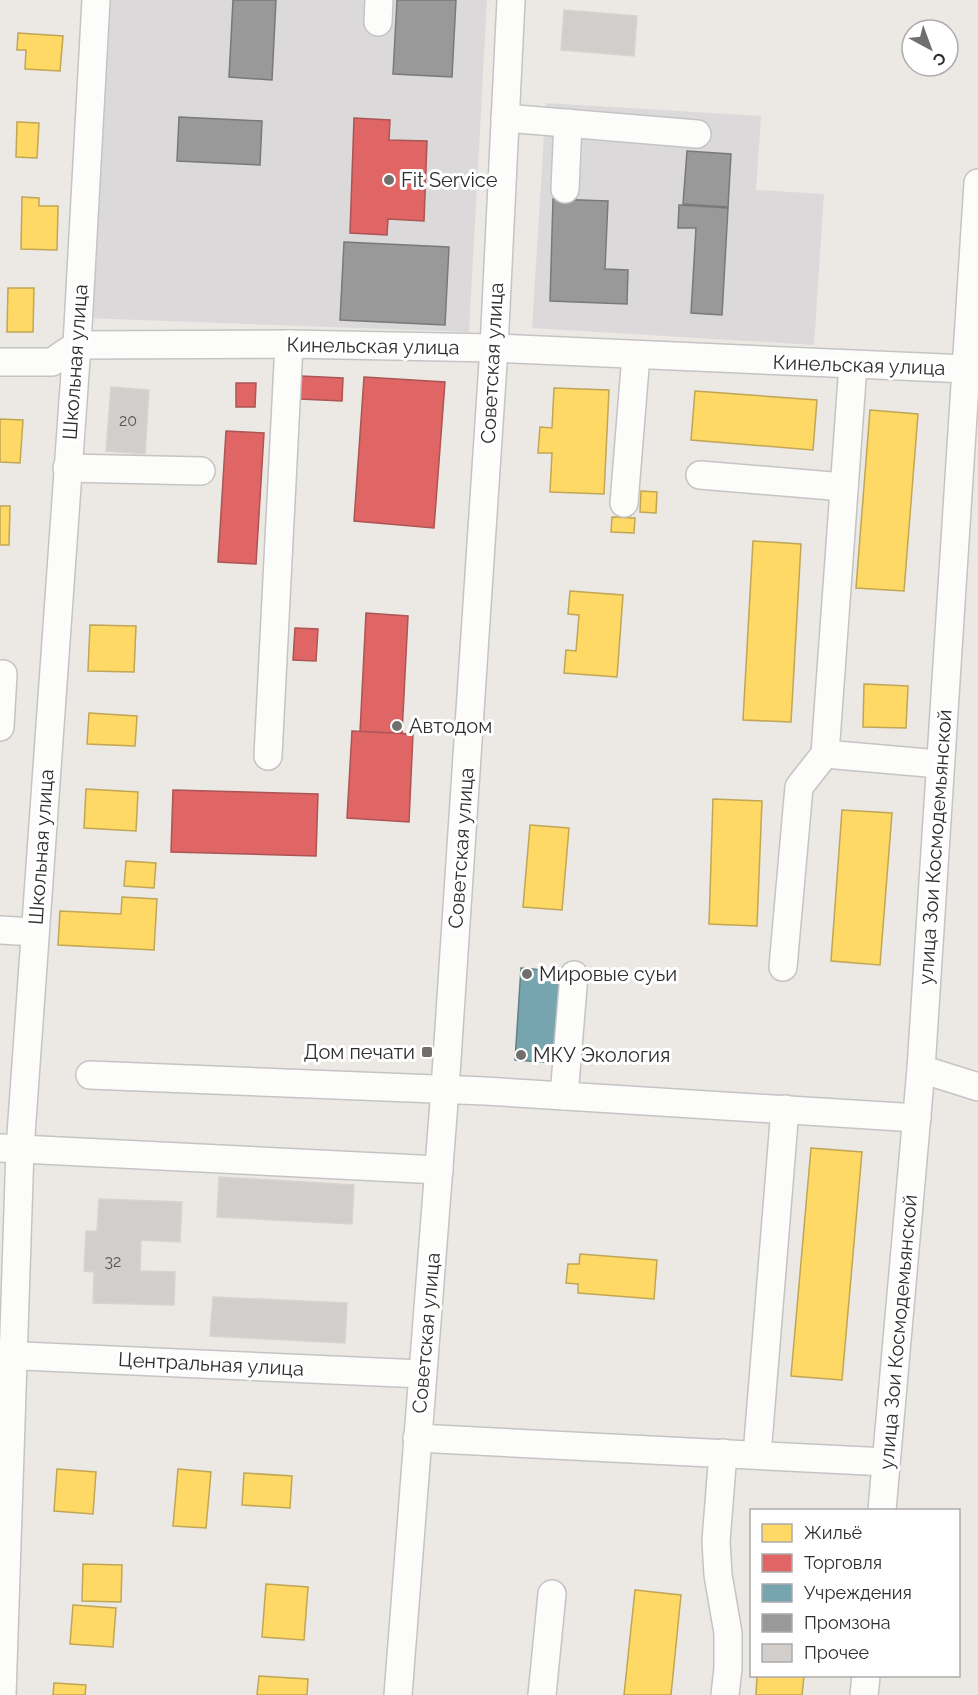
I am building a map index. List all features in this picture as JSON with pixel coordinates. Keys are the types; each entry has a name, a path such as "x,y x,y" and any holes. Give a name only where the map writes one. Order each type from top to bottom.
{"street":[{"name":"Школьная улица","path":"2,1695 10,1149 35,932 77,345 96,0"},
{"name":"Советская улица","path":"398,1695 445,1089 494,348 511,0"},
{"path":"505,118 697,134"},
{"path":"566,189 568,123"},
{"name":"улица Зои Космодемьянской","path":"882,1509 921,1070 978,183"},
{"name":"Кинельская улица","path":"77,345 289,344 494,348 967,369"},
{"path":"268,756 289,344"},
{"path":"0,362 52,362 77,345"},
{"path":"624,503 636,355"},
{"path":"783,967 799,787 825,754 853,365"},
{"path":"67,468 201,471"},
{"path":"700,475 844,487"},
{"path":"0,728 3,674"},
{"path":"825,754 939,764"},
{"path":"0,930 35,932"},
{"path":"564,1096 574,975"},
{"path":"921,1070 978,1087"},
{"path":"90,1075 445,1089 917,1118"},
{"path":"757,1455 785,1109"},
{"path":"10,1149 439,1170"},
{"name":"Центральная улица","path":"7,1355 422,1374"},
{"path":"417,1438 886,1462"},
{"path":"723,1453 716,1541 718,1575 728,1633 725,1695"},
{"path":"542,1695 552,1594"},
{"path":"864,1695 866,1677"}],"shaded area":[{"path":"106,0 487,0 469,332 84,318"},
{"path":"546,103 761,116 756,190 824,194 814,345 532,328"}],"building: Жильё":[{"path":"18,33 63,36 60,71 25,69 26,50 17,50"},
{"path":"17,122 39,123 37,158 16,157"},
{"path":"22,197 39,198 39,206 58,206 57,250 21,249"},
{"path":"8,288 34,288 33,332 7,332"},
{"path":"554,388 609,390 604,494 550,492 552,453 538,453 540,427 552,428"},
{"path":"695,391 817,400 813,450 691,440"},
{"path":"870,410 918,414 904,591 856,588"},
{"path":"0,419 23,420 20,463 0,462"},
{"path":"641,491 657,492 656,513 640,512"},
{"path":"0,506 10,506 9,545 0,545"},
{"path":"612,517 635,518 634,533 611,532"},
{"path":"753,541 801,544 791,722 743,720"},
{"path":"570,591 623,595 617,677 564,673 566,650 576,651 579,615 568,614"},
{"path":"90,625 136,626 134,672 88,671"},
{"path":"864,684 908,686 906,728 863,727"},
{"path":"89,713 137,716 135,746 87,744"},
{"path":"86,789 138,792 136,831 84,828"},
{"path":"713,799 762,801 757,926 709,924"},
{"path":"842,810 892,813 880,965 831,961"},
{"path":"530,825 569,828 562,910 523,907"},
{"path":"126,861 156,863 154,888 124,886"},
{"path":"122,897 157,899 154,950 58,945 60,911 121,914"},
{"path":"811,1148 862,1152 842,1380 791,1376"},
{"path":"580,1254 657,1260 654,1299 578,1293 578,1284 566,1283 568,1264 579,1264"},
{"path":"57,1469 96,1472 93,1514 54,1511"},
{"path":"178,1469 211,1472 206,1528 173,1526"},
{"path":"244,1473 292,1476 290,1508 242,1505"},
{"path":"83,1564 122,1565 121,1602 82,1601"},
{"path":"266,1584 308,1587 304,1640 262,1637"},
{"path":"635,1590 681,1595 671,1695 624,1695"},
{"path":"73,1605 116,1608 113,1647 70,1644"},
{"path":"259,1676 308,1679 307,1695 257,1695"},
{"path":"757,1677 804,1677 802,1695 756,1695"},
{"path":"54,1683 86,1685 85,1695 53,1695"}],"building: Торговля":[{"name":"Fit Service","path":"354,118 390,120 389,140 427,141 424,221 388,219 387,235 350,233"},
{"path":"301,376 343,378 342,401 300,399"},
{"path":"364,377 445,382 434,528 354,521"},
{"path":"236,383 256,383 255,407 236,407"},
{"path":"226,431 264,433 256,564 218,562"},
{"path":"366,613 408,616 402,734 360,732"},
{"path":"295,628 318,629 316,661 293,660"},
{"path":"352,731 413,734 409,822 347,818"},
{"path":"173,790 318,794 316,856 171,852"}],"building: Учреждения":[{"path":"521,968 564,972 557,1063 515,1060"}],"building: Промзона":[{"path":"233,0 276,0 272,80 229,77"},
{"path":"397,0 456,0 452,77 393,74"},
{"path":"179,117 262,121 260,165 177,161"},
{"path":"687,151 731,154 728,207 683,204"},
{"path":"553,199 608,201 605,269 628,270 627,304 550,301"},
{"path":"679,205 728,208 722,315 691,313 696,228 678,228"},
{"path":"344,242 449,247 445,325 340,320"}],"building: Прочее":[{"path":"564,10 637,16 634,56 561,50"},
{"path":"111,387 149,390 145,454 106,451"},
{"path":"219,1177 354,1185 352,1224 217,1217"},
{"path":"99,1199 182,1202 180,1242 141,1240 140,1271 175,1272 174,1305 93,1303 94,1272 84,1271 86,1231 97,1231"},
{"path":"213,1297 347,1303 345,1343 210,1336"}],"place":[{"name":"Fit Service","path":"389,180"},
{"name":"Автодом","path":"397,726"},
{"name":"Мировые суьи","path":"527,974"},
{"name":"Дом печати","path":"427,1052"},
{"name":"МКУ Экология","path":"521,1055"}]}
